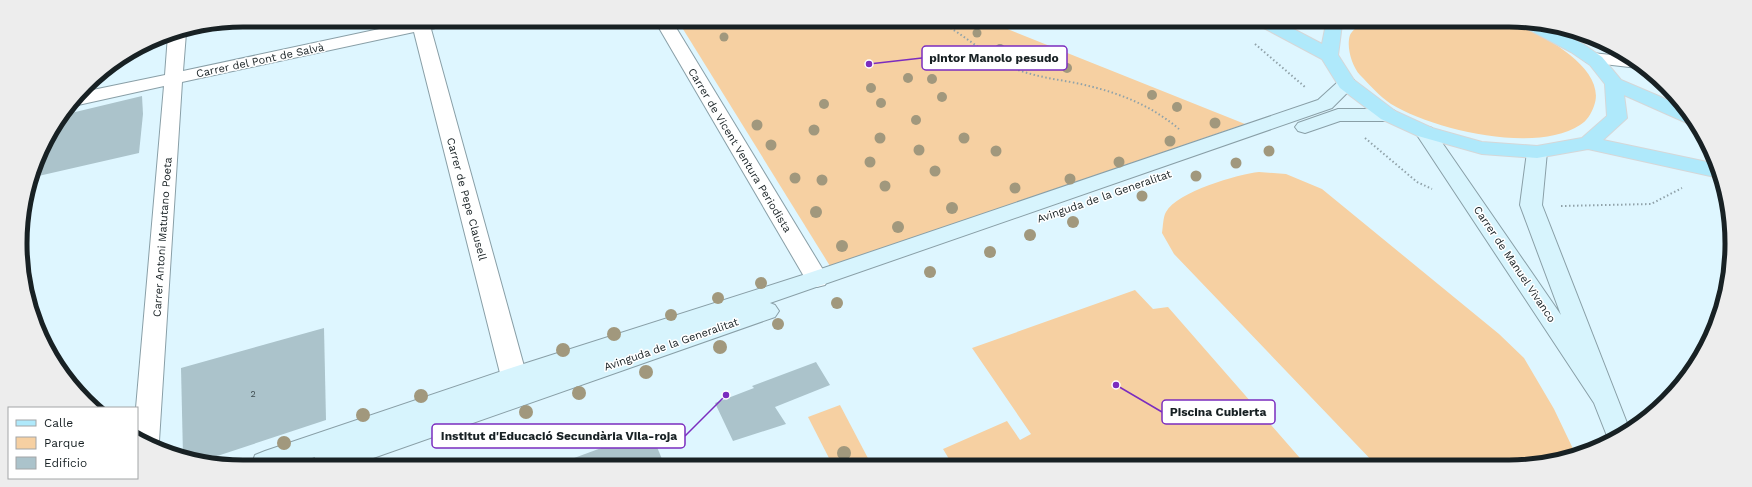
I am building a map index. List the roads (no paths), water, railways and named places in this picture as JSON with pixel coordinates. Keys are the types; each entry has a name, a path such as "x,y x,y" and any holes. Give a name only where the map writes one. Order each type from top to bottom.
{"main road":[{"path":"1276,27 1329,55 1347,84 1388,115 1425,132 1482,148 1537,152 1588,143 1712,169"},
{"path":"1329,55 1334,27"},
{"path":"1543,30 1578,48 1598,52 1596,61 1614,84 1681,113"},
{"path":"1588,143 1617,118 1614,84"}],"street":[{"name":"Carrer del Pont de Salvà","path":"84,98 403,27"},
{"name":"Carrer de Pepe Clausell","path":"422,27 517,387"},
{"name":"Carrer de Vicent Ventura Periodista","path":"667,27 820,286"},
{"name":"Carrer Antoni Matutano Poeta","path":"146,437 177,37"},
{"path":"1598,52 1621,58"},
{"name":"Avinguda de la Generalitat","path":"820,286 1325,104 1347,84"},
{"name":"Avinguda de la Generalitat","path":"275,460 517,387 1338,115 1388,115"},
{"name":"Carrer de Manuel Vivanco","path":"1425,132 1603,396"},
{"name":"Carrer de Manuel Vivanco","path":"1537,152 1531,205 1617,431"},
{"name":"Avinguda de la Generalitat","path":"334,460 517,387"}],"place":[{"name":"pintor Manolo pesudo","path":"869,64"},
{"name":"Piscina Cubierta","path":"1116,385"},
{"name":"Institut d'Educació Secundària Vila-roja","path":"726,395"}]}
